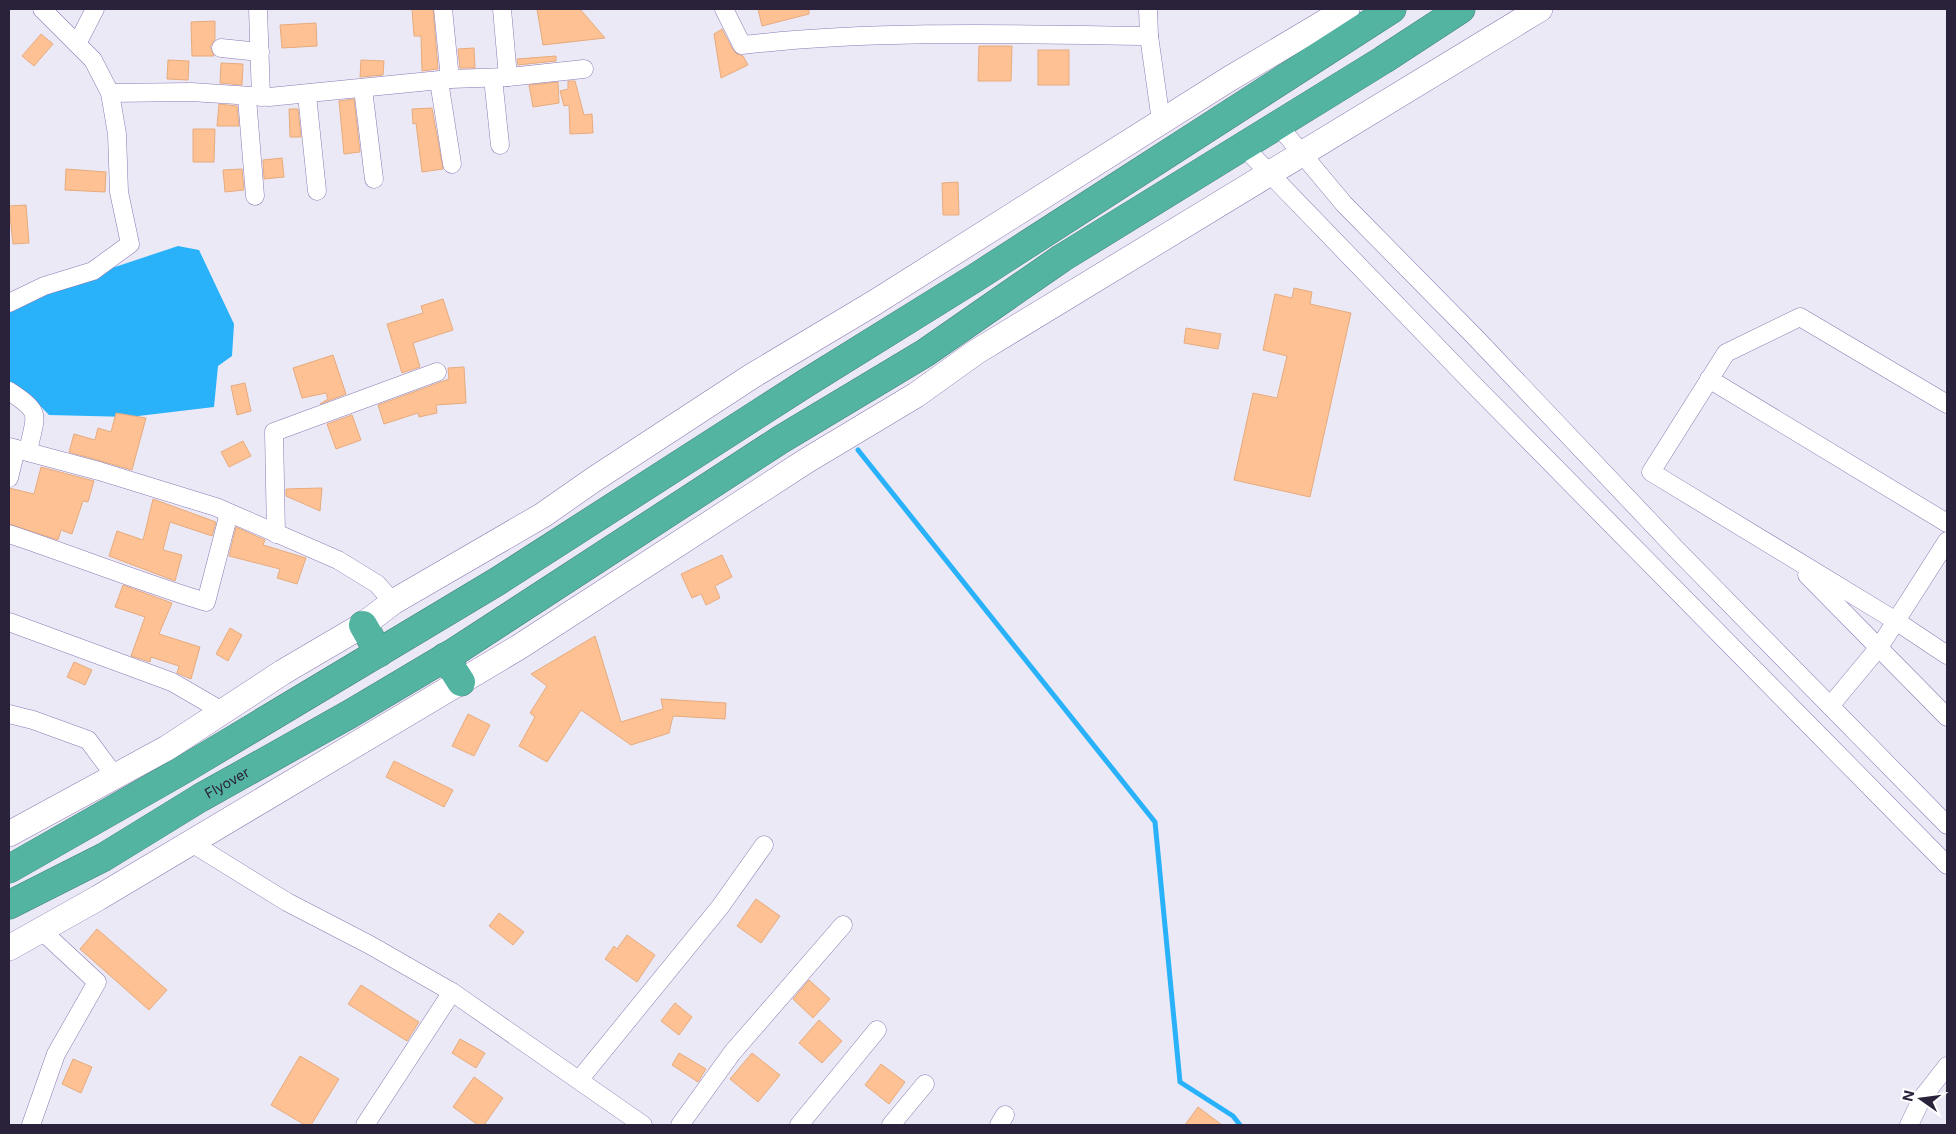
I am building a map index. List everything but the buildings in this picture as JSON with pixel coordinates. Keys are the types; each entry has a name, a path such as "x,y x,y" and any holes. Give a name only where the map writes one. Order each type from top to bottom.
{"highway":[{"path":"9,869 181,771 498,580 806,382 975,278 1392,9"},
{"name":"Flyover","path":"9,906 104,858 200,798 370,702 445,657 780,440 925,353 1062,258 1383,60 1461,9"},
{"path":"362,625 379,653"},
{"path":"445,657 461,682"}],"street":[{"path":"9,303 44,286 93,270 130,244 119,192 117,134 110,93 93,60 42,9"},
{"path":"77,44 95,9"},
{"path":"255,196 254,98 260,52 258,9"},
{"path":"443,9 444,80 452,164"},
{"path":"500,145 502,9"},
{"path":"724,9 742,45 805,38 925,34 1149,36"},
{"path":"1148,9 1149,36 1161,121"},
{"path":"9,834 114,775 167,748 222,711 362,625 393,602 543,515 752,376 874,303 1161,121 1347,9"},
{"path":"9,948 461,682 584,606 806,461 916,394 976,352 1540,9"},
{"path":"221,48 260,52"},
{"path":"110,93 191,92 254,98 307,95 444,80 500,78 584,70"},
{"path":"363,89 374,180"},
{"path":"307,95 317,191"},
{"path":"1278,125 1344,204 1947,825"},
{"path":"1244,146 1480,391 1947,865"},
{"path":"1947,404 1800,317 1726,352 1651,472 1896,621 1947,655"},
{"path":"276,534 274,432 437,372"},
{"path":"1709,379 1947,523"},
{"path":"9,391 30,405 36,416 17,449 9,478"},
{"path":"17,449 99,471 229,513 338,560 377,584 393,602"},
{"path":"9,534 94,562 144,583 206,602 229,513"},
{"path":"1830,706 1880,646 1947,541"},
{"path":"1785,554 1880,646 1947,718"},
{"path":"9,622 172,682 222,711"},
{"path":"9,714 33,720 88,740 114,775"},
{"path":"190,842 287,902 370,945 452,992 643,1125"},
{"path":"579,1080 720,907 764,845"},
{"path":"680,1125 732,1052 843,925"},
{"path":"31,1125 56,1054 97,982 42,930"},
{"path":"365,1125 452,992"},
{"path":"799,1125 877,1030"},
{"path":"1909,1125 1922,1098 1947,1066"},
{"path":"891,1125 924,1084"}],"water":[{"path":"178,246 199,250 234,324 232,356 218,366 214,407 130,417 49,415 29,394 9,381 9,312 49,289"}],"waterway":[{"path":"858,450 1155,822 1180,1082 1233,1116 1240,1125"}]}
